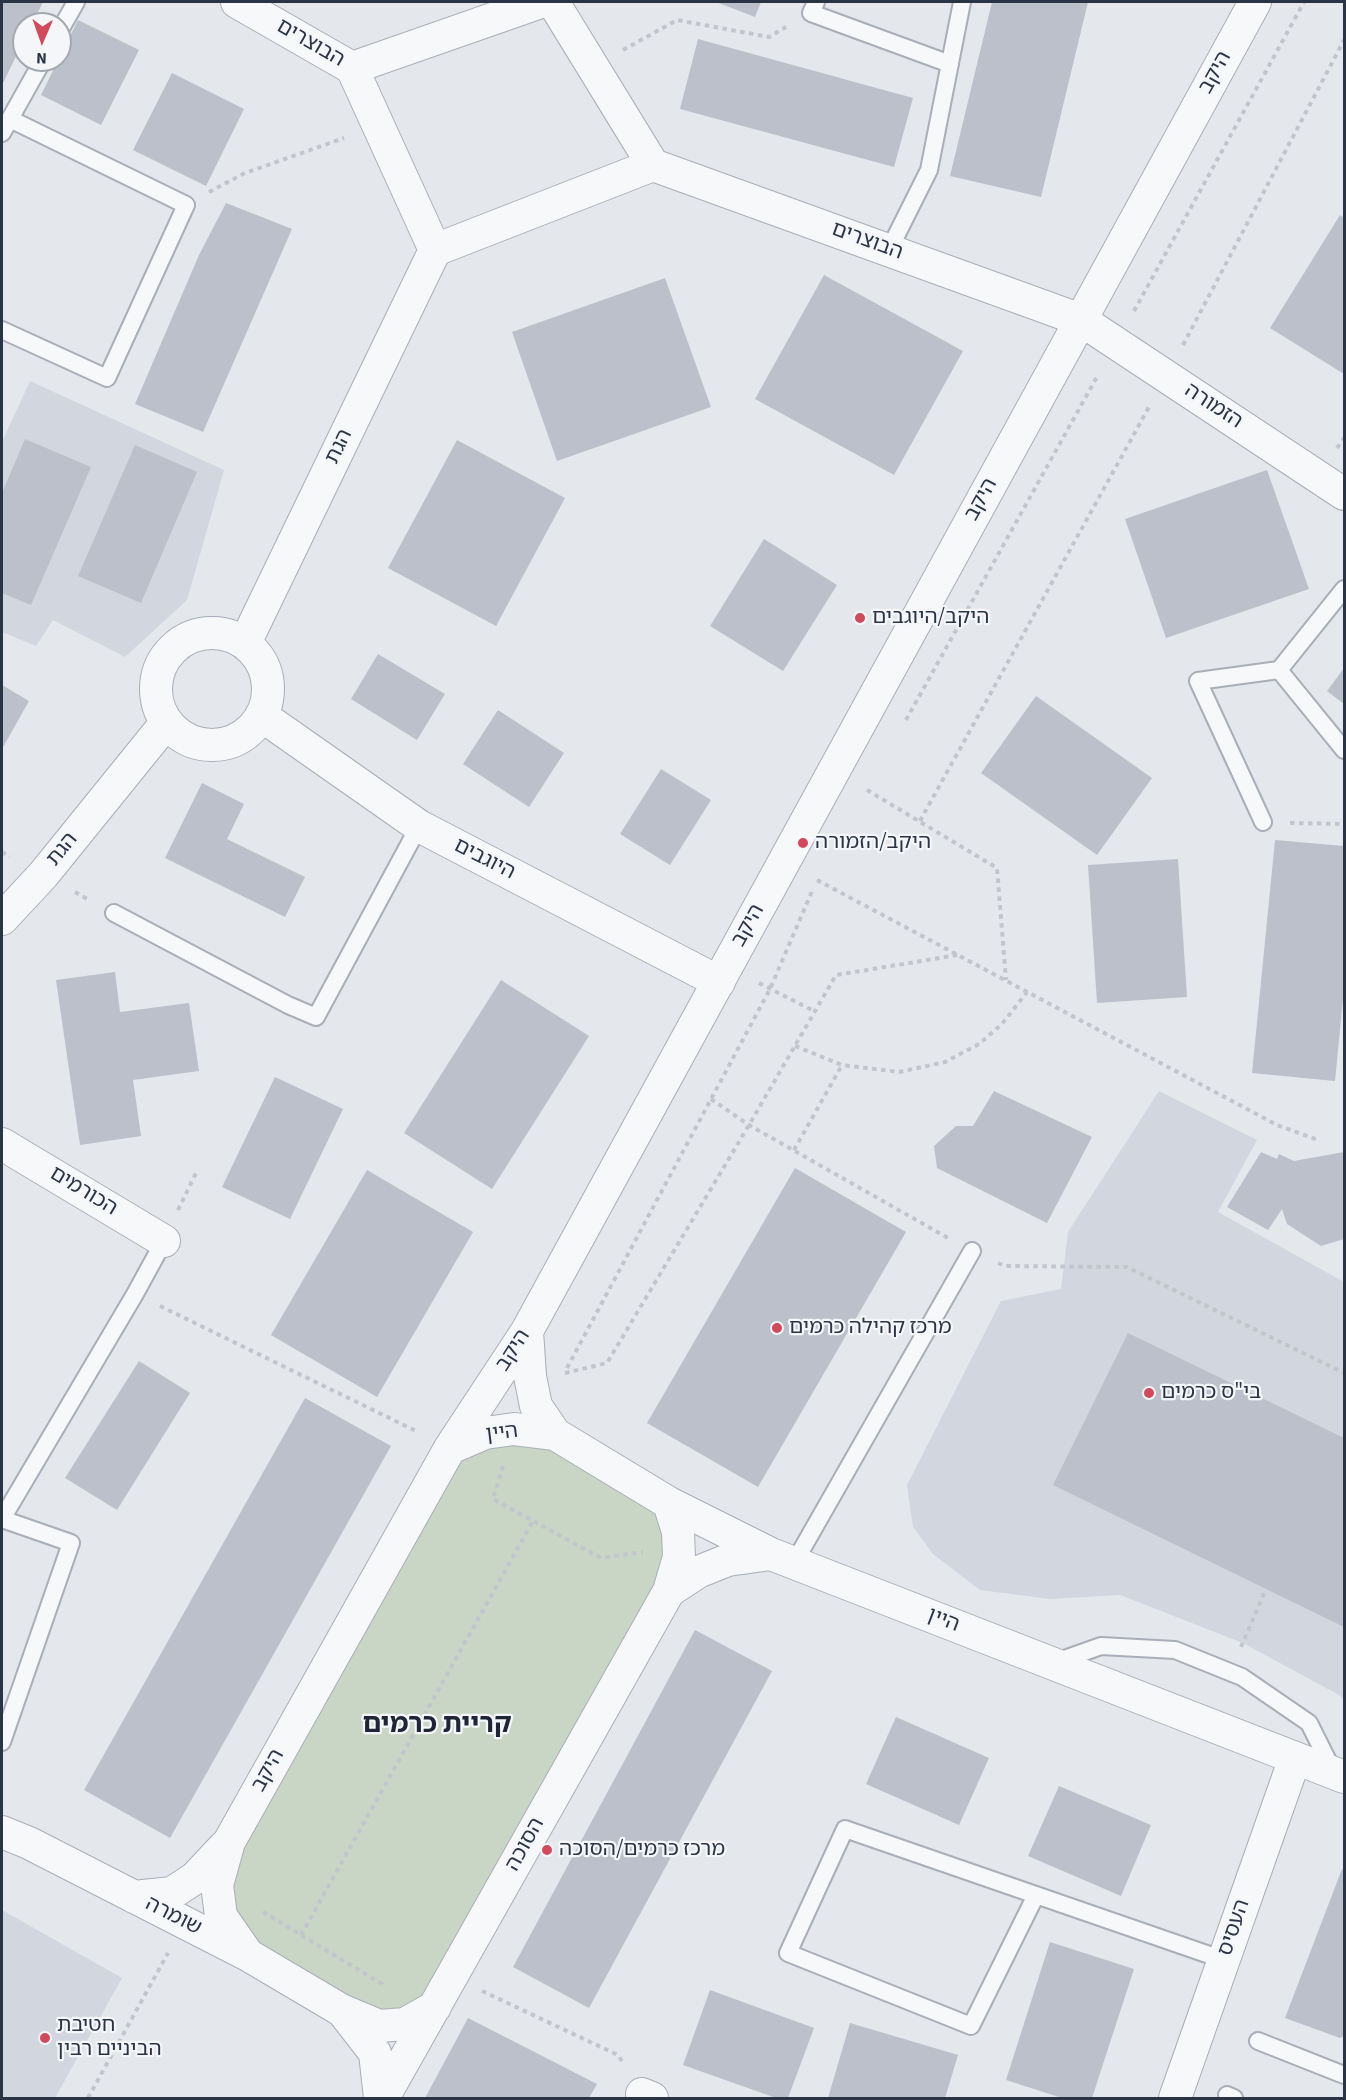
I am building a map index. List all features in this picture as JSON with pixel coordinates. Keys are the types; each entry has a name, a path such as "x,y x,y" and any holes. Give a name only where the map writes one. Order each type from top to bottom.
{"street":[{"name":"הבוצרים","path":"237,2 352,68"},
{"path":"541,2 352,68 435,250 653,165 553,2"},
{"name":"היקב","path":"248,1955 220,1916 217,1886 229,1842 450,1448 527,1331 1255,2"},
{"name":"הבוצרים","path":"653,165 1081,320"},
{"name":"הגת","path":"245,643 435,250"},
{"name":"הזמורה","path":"1081,320 1344,494"},
{"path":"211,632 229,635 245,643 257,654 265,669 268,700 262,716 251,731 235,741 216,746 198,744 180,736 166,723 158,707 155,690 158,673 165,657 178,644 194,636 211,632"},
{"name":"היוגבים","path":"262,716 419,826 722,974"},
{"name":"הגת","path":"2,919 43,875 166,723"},
{"name":"הכורמים","path":"2,1144 164,1241"},
{"name":"היין","path":"527,1331 530,1376 536,1406 555,1434"},
{"name":"היין","path":"450,1448 485,1433 514,1429 555,1434 669,1503 783,1559 1340,1775"},
{"name":"הסוכה","path":"382,2098 669,1591 679,1557 678,1532 669,1503"},
{"name":"הסוכה","path":"669,1591 698,1572 728,1560 783,1559"},
{"name":"העסיס","path":"1175,2098 1294,1758"},
{"name":"שומרה","path":"2,1832 29,1843 248,1955 341,2010 379,2026 405,2024 435,2007"},
{"name":"היקב","path":"134,1898 172,1893 195,1878 229,1842"},
{"name":"שומרה","path":"341,2010 375,2053 382,2098"}],"lane":[{"path":"889,250 929,170 962,2"},
{"path":"814,7 950,64"},
{"path":"2,330 107,378 186,205 6,126 36,72"},
{"path":"1263,822 1198,681 1279,670 1344,589"},
{"path":"1279,670 1344,750"},
{"path":"114,913 288,1005 316,1017 419,826"},
{"path":"2,1742 71,1543 2,1519 164,1241"},
{"path":"783,1559 972,1251"},
{"path":"1052,1663 1101,1646 1175,1650 1242,1677 1310,1723 1340,1775"},
{"path":"1036,1895 971,2026 788,1953 845,1829 1036,1895 1224,1960"},
{"path":"1258,2041 1344,2075"}],"path":[{"path":"902,728 1304,2"},
{"path":"593,66 677,20 769,37 814,7"},
{"path":"920,821 1167,376 1344,40"},
{"path":"186,205 245,173 378,125"},
{"path":"862,800 867,790 997,868 1006,981"},
{"path":"1263,822 1344,824"},
{"path":"958,955 836,975 607,1364 564,1374 770,988 817,880 958,955 1006,981 1277,1125 1318,1140"},
{"path":"722,974 770,988 814,1011"},
{"path":"795,1046 842,1065 899,1072 945,1062 979,1044 1002,1024 1027,992"},
{"path":"794,1150 842,1065"},
{"path":"711,1099 749,1125 972,1251 1005,1266 1127,1267 1344,1373"},
{"path":"135,1294 450,1448"},
{"path":"514,1429 493,1499 601,1558 678,1546"},
{"path":"301,1935 533,1521"},
{"path":"1229,1671 1266,1589"},
{"path":"88,2098 184,1923"},
{"path":"452,1977 618,2055 647,2096"}],"shaded area":[{"path":"30,381 224,470 187,600 125,657 53,620 36,646 2,632 2,442"},
{"name":"בי\"ס כרמים","path":"1159,1091 1257,1140 1218,1212 1344,1282 1344,1700 1339,1695 1243,1643 1120,1595 1050,1599 980,1590 933,1554 913,1527 907,1485 1001,1301 1061,1289 1068,1232"},
{"name":"חטיבת הביניים רבין","path":"2,1910 122,1978 55,2098 2,2098"}],"green space":[{"path":"514,1429 669,1503 679,1557 435,2007 405,2024 341,2010 221,1916 229,1842 450,1448"}],"building":[{"path":"2,2 43,2 38,12 12,12 12,65 2,85"},
{"path":"716,2 761,2 755,17"},
{"path":"992,2 1088,2 1041,197 950,176"},
{"path":"78,20 139,50 101,125 41,95 52,72 72,72 72,32"},
{"path":"698,39 913,98 894,167 680,109"},
{"path":"172,73 244,109 206,186 133,150"},
{"path":"226,203 292,229 203,432 135,404 199,255"},
{"path":"1340,215 1344,218 1344,374 1270,328"},
{"path":"824,275 963,351 894,475 755,399"},
{"path":"665,278 711,407 557,461 512,332"},
{"path":"25,439 91,467 31,605 2,593 2,493"},
{"path":"457,440 565,498 496,626 388,568"},
{"path":"135,445 197,472 141,603 78,576"},
{"path":"1267,470 1309,589 1166,638 1125,519"},
{"path":"764,539 837,585 783,671 710,626"},
{"path":"378,654 445,694 417,740 351,699"},
{"path":"1344,668 1344,704 1327,691"},
{"path":"2,685 29,701 2,749"},
{"path":"1036,696 1152,778 1097,855 981,773"},
{"path":"498,710 564,753 529,807 463,764"},
{"path":"661,769 711,800 670,865 620,834"},
{"path":"202,783 244,804 227,839 305,877 285,917 165,858"},
{"path":"1275,840 1344,846 1344,988 1335,1081 1252,1073"},
{"path":"1178,859 1187,997 1097,1003 1088,865"},
{"path":"115,972 120,1012 189,1003 199,1071 133,1080 141,1136 80,1145 56,980"},
{"path":"501,980 589,1036 492,1189 404,1133"},
{"path":"275,1077 343,1109 290,1219 222,1187"},
{"path":"994,1091 1092,1137 1047,1223 937,1168 934,1146 956,1126 973,1126"},
{"path":"1261,1152 1277,1159 1279,1154 1294,1161 1344,1152 1344,1239 1321,1246 1287,1224 1282,1209 1268,1230 1227,1207"},
{"name":"מרכז קהילה כרמים","path":"795,1168 906,1232 758,1487 647,1423"},
{"path":"367,1170 473,1232 377,1397 271,1335"},
{"path":"1128,1333 1344,1438 1344,1627 1053,1485"},
{"path":"139,1361 190,1393 117,1510 65,1478"},
{"path":"305,1398 391,1446 170,1838 84,1790"},
{"path":"695,1630 772,1671 589,2008 513,1967"},
{"path":"896,1717 989,1758 959,1825 866,1784"},
{"path":"1059,1786 1151,1825 1121,1896 1028,1856"},
{"path":"1342,1869 1344,1870 1344,2036 1340,2038 1285,2018"},
{"path":"1050,1942 1134,1969 1092,2098 1062,2098 1006,2080"},
{"path":"710,1990 814,2028 788,2098 776,2098 683,2065"},
{"path":"468,2018 597,2084 589,2098 425,2098"},
{"path":"850,2023 958,2055 945,2098 828,2098"}],"place":[{"name":"היקב/היוגבים","path":"860,618"},
{"name":"היקב/הזמורה","path":"803,843"},
{"name":"מרכז קהילה כרמים","path":"777,1328"},
{"name":"בי\"ס כרמים","path":"1149,1393"},
{"name":"מרכז כרמים/הסוכה","path":"547,1850"},
{"name":"חטיבת הביניים רבין","path":"45,2038"}],"district":[{"name":"קריית כרמים","path":"437,1726"}]}
